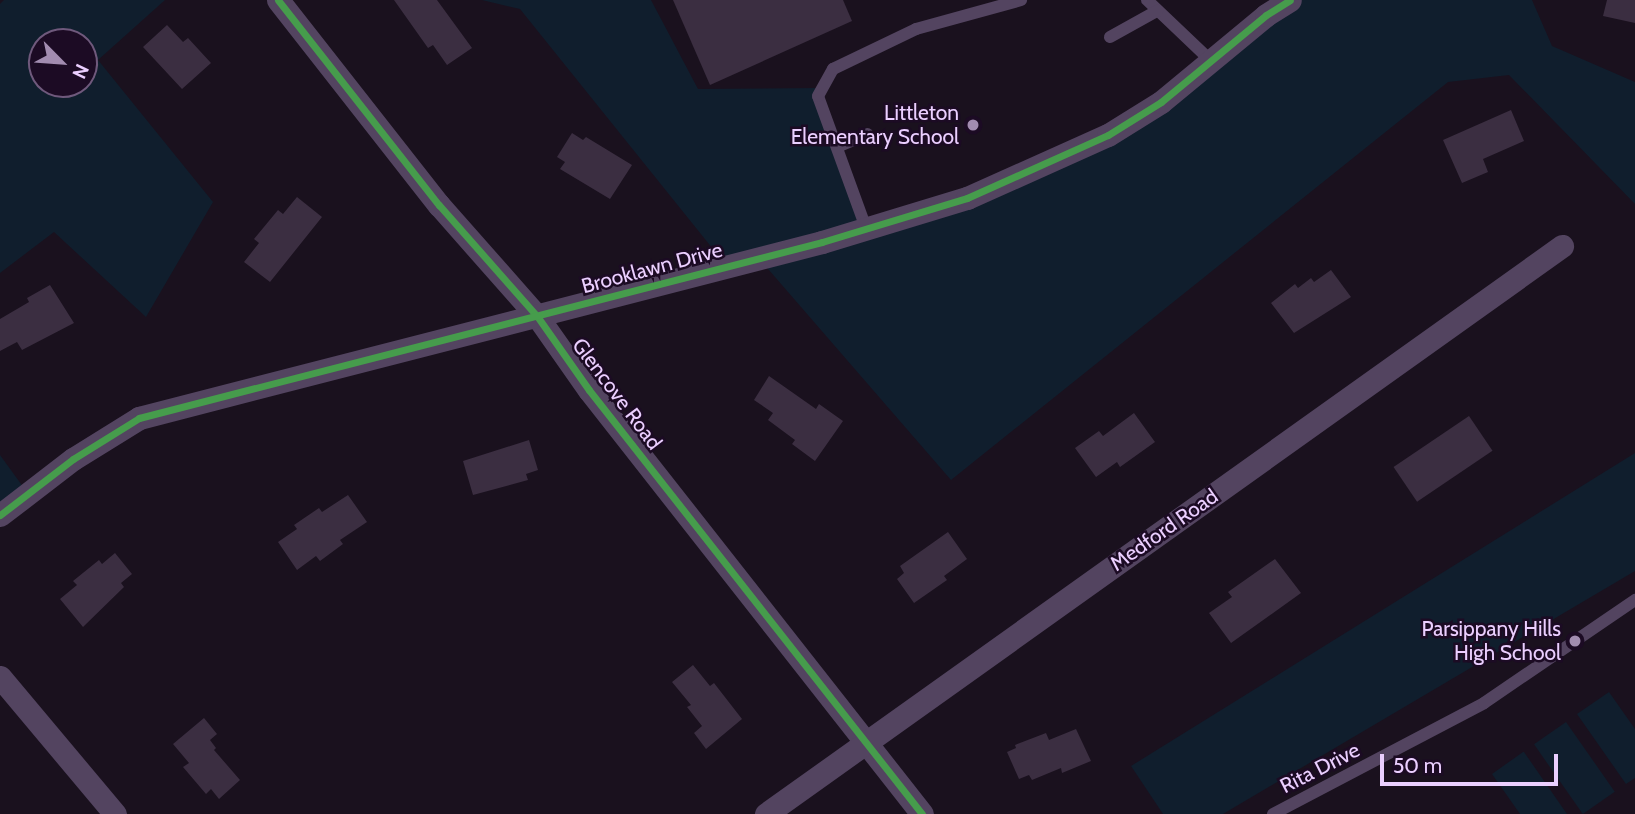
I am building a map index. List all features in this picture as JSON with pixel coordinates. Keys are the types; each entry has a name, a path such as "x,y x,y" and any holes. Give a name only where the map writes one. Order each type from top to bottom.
{"street":[{"name":"Glencove Road","path":"278,0 439,205 537,316 589,390 922,814"},
{"name":"Brooklawn Drive","path":"0,515 73,459 139,418 537,316 866,228 967,198 1074,152 1161,102 1266,15 1290,0"},
{"name":"Medford Road","path":"766,814 1562,246"},
{"path":"0,677 115,814"}],"lane":[{"path":"866,228 818,96 833,69 916,29 1021,0"},
{"path":"1147,0 1211,61"},
{"path":"1110,37 1157,11"},
{"path":"837,147 867,134"},
{"name":"Rita Drive","path":"1273,814 1484,703 1635,600"}],"shaded area":[{"path":"4,0 165,0 98,60 213,202 146,317 54,232 0,273 0,4"},
{"path":"482,0 651,0 698,89 820,88 866,223 1063,162 1299,0 1532,0 1552,46 1635,82 1635,204 1509,75 1448,82 951,480 755,254 725,264 520,9"},
{"path":"1635,453 1635,571 1223,814 1163,814 1131,766"},
{"path":"0,455 29,495 0,517"},
{"path":"1609,692 1635,729 1635,778 1626,784 1577,714"},
{"path":"1566,722 1615,792 1583,814 1534,744"},
{"path":"1523,752 1567,814 1520,814 1492,774"}],"building":[{"path":"394,0 437,0 472,48 447,65 433,45 428,48"},
{"name":"Littleton Elementary School","path":"673,0 843,0 852,21 710,85"},
{"path":"1607,0 1635,0 1635,23 1603,16"},
{"path":"167,25 183,42 188,38 211,63 182,89 143,47"},
{"path":"1511,110 1524,141 1483,159 1488,172 1462,183 1443,140"},
{"path":"572,133 583,140 586,137 632,165 610,199 560,169 565,162 557,157"},
{"path":"297,197 322,217 270,282 244,262 259,243 254,239 278,210 283,214"},
{"path":"1331,270 1351,297 1294,333 1271,303 1295,284 1298,288 1311,278 1314,282"},
{"path":"50,285 74,323 22,350 17,342 0,351 0,319 29,302 27,298"},
{"path":"769,376 816,409 819,404 843,421 815,461 792,444 795,440 768,420 773,413 754,400"},
{"path":"1134,413 1155,442 1120,467 1117,462 1096,477 1075,448 1099,431 1103,436"},
{"path":"1469,416 1492,451 1417,502 1394,467"},
{"path":"529,440 538,470 526,474 528,480 473,495 463,461"},
{"path":"348,495 367,522 340,540 343,544 320,561 316,556 297,570 278,542 297,529 294,525 319,508 322,512"},
{"path":"948,532 967,559 944,576 947,580 914,603 897,579 904,573 900,566"},
{"path":"115,553 132,574 121,583 124,587 83,627 60,599 77,585 73,581 99,560 102,564"},
{"path":"1275,559 1301,593 1231,643 1209,613 1232,597 1228,592"},
{"path":"693,665 710,686 714,683 742,719 706,749 694,733 702,726 687,707 691,705 672,682"},
{"path":"204,718 217,734 210,740 216,748 214,750 240,780 219,799 211,789 206,794 183,767 189,763 173,744"},
{"path":"1076,729 1091,761 1062,773 1061,768 1032,780 1029,775 1019,779 1007,752 1016,748 1015,745 1046,733 1049,740"}],"cycle path":[{"path":"278,0 439,205 537,316 589,390 922,814"},
{"path":"0,515 73,459 139,418 822,242 967,198 1108,135 1161,102 1266,15 1290,0"}],"place":[{"name":"Littleton Elementary School","path":"973,125"},
{"name":"Parsippany Hills High School","path":"1575,641"}]}
